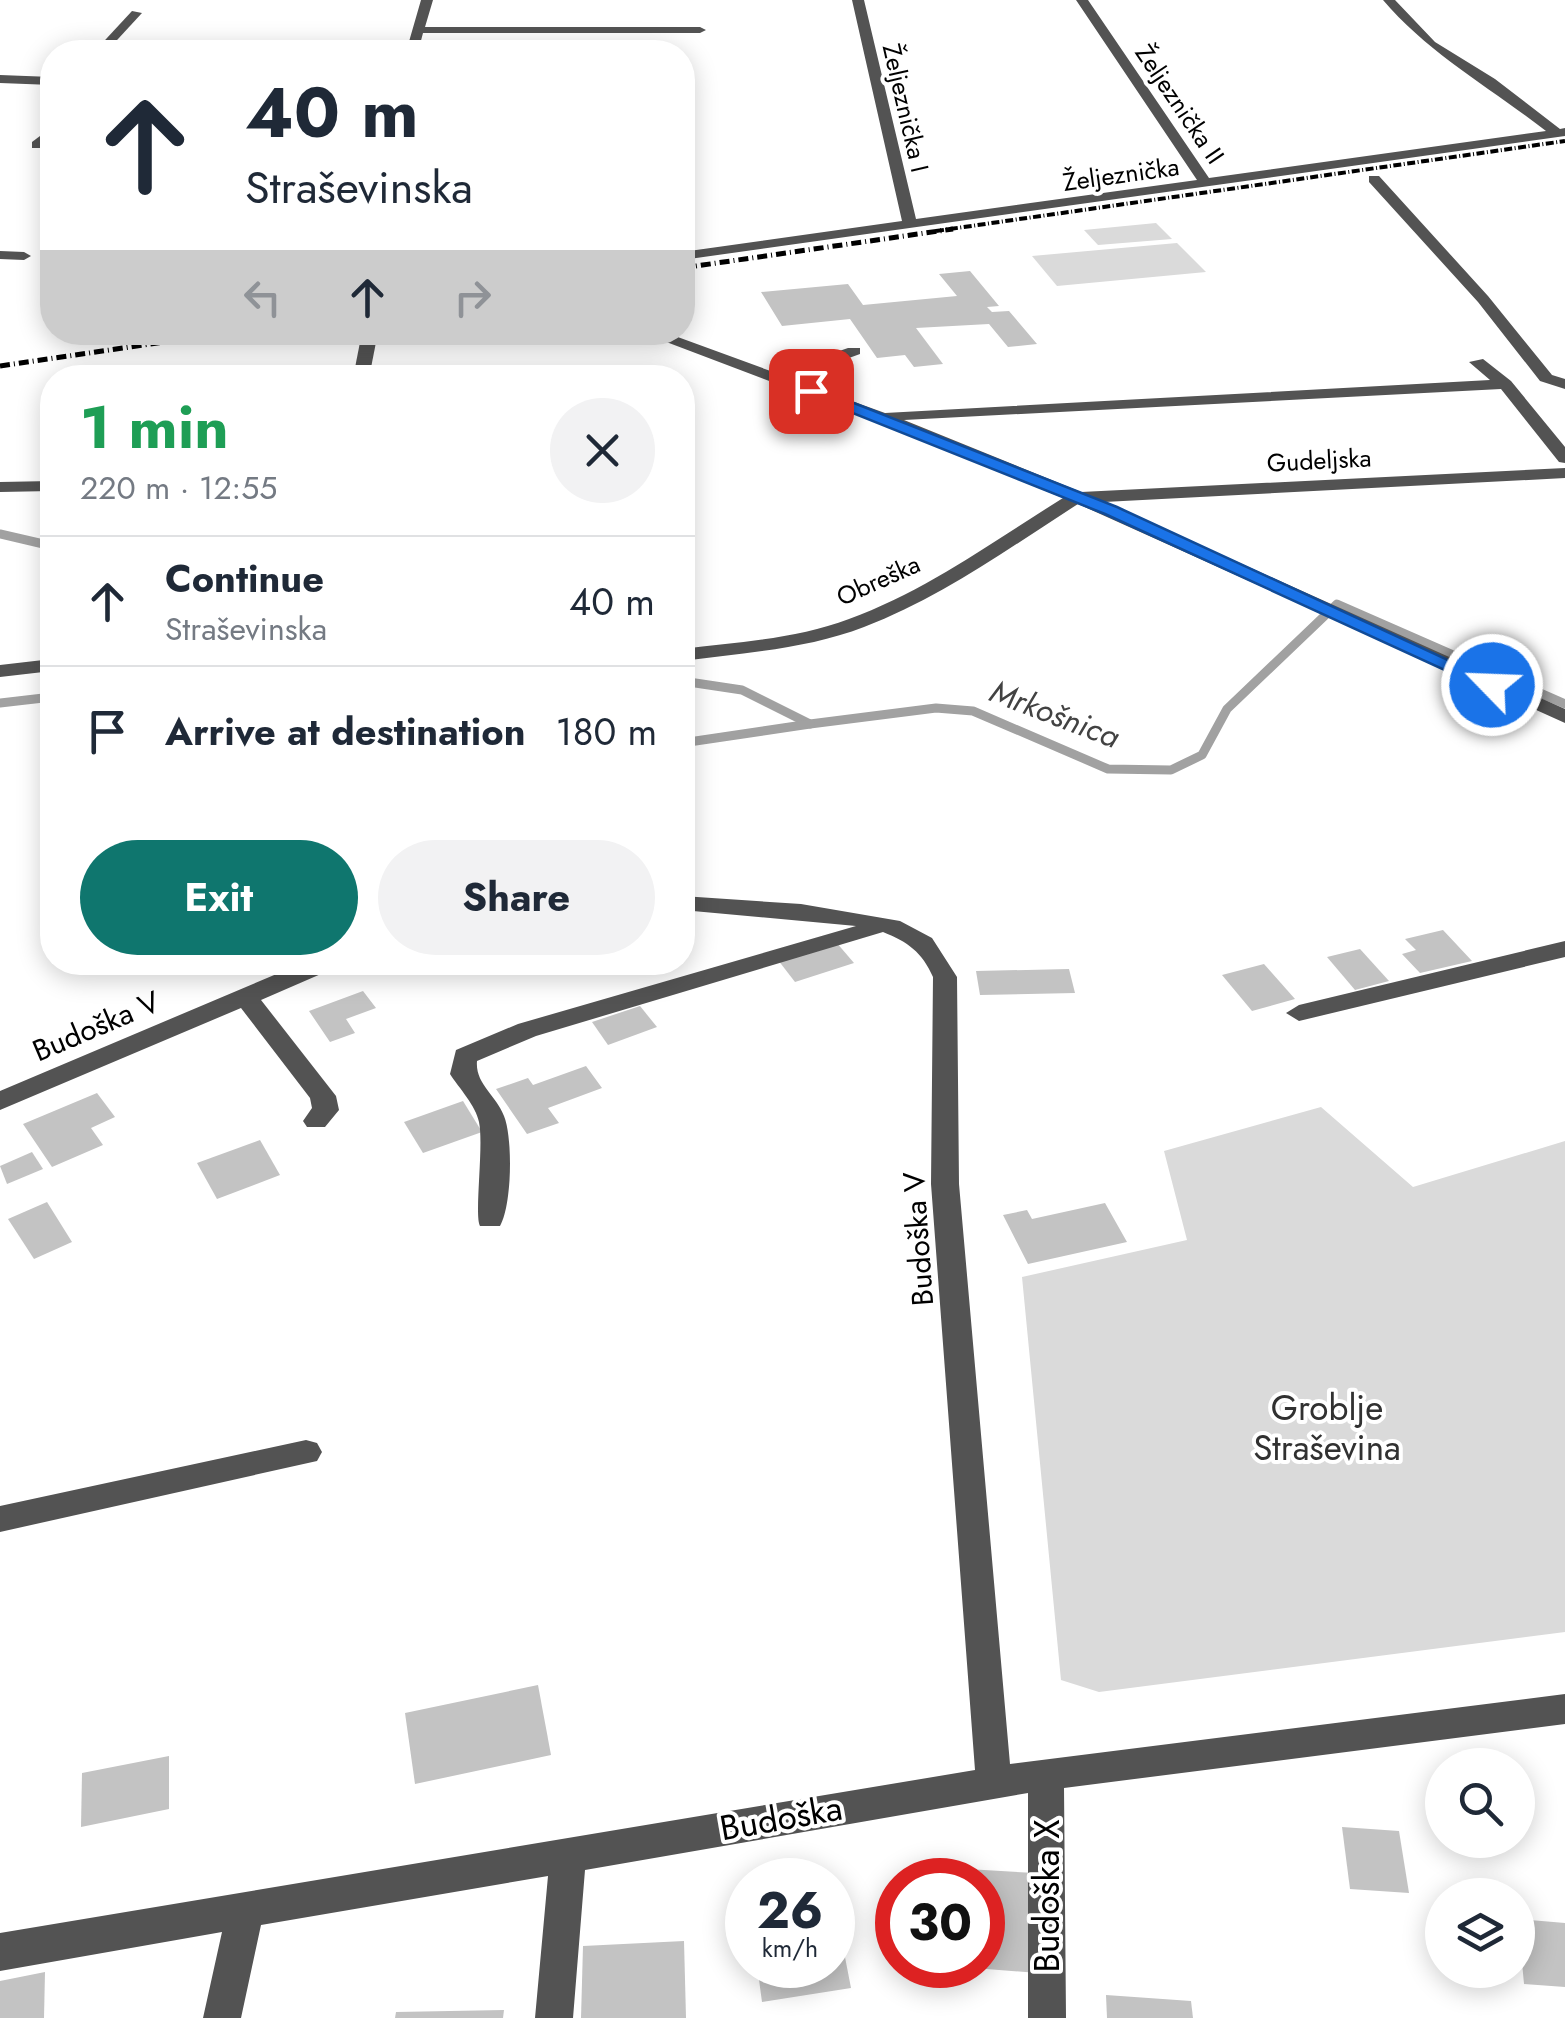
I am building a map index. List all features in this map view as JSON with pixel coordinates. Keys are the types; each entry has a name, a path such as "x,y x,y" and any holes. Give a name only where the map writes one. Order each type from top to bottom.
{"street":[{"path":"415,40 426,0"},
{"name":"Željeznička I","path":"858,0 910,226"},
{"name":"Željeznička II","path":"1082,0 1207,184"},
{"path":"1389,0 1430,44 1492,82 1561,133"},
{"path":"111,40 136,13"},
{"path":"418,30 700,30"},
{"path":"0,79 40,81"},
{"name":"Željeznička","path":"695,254 1561,133"},
{"path":"36,145 40,142"},
{"path":"1374,179 1483,298 1546,378 1565,384"},
{"path":"0,255 24,256"},
{"path":"684,345 881,417 1075,498 1565,717"},
{"path":"776,378 854,351"},
{"path":"1476,362 1505,384 1565,458"},
{"path":"881,417 1505,384"},
{"name":"Gudeljska","path":"1075,498 1565,473"},
{"path":"0,487 40,486"},
{"name":"Obreška","path":"695,653 787,642 854,624 922,594 1075,498"},
{"path":"0,671 40,666"},
{"name":"Budoška V","path":"695,904 765,908 884,925 916,937 938,958 945,976 944,1184 994,1782"},
{"path":"490,1220 496,1172 492,1118 463,1074 465,1056 526,1030 884,925"},
{"path":"1299,1012 1565,949"},
{"name":"Budoška V","path":"0,1102 298,975"},
{"path":"246,997 322,1096 326,1110 316,1121"},
{"path":"0,1519 306,1452"},
{"name":"Budoška","path":"0,1952 994,1782 1565,1709"},
{"name":"Budoška X","path":"1046,1774 1047,2018"},
{"path":"554,2018 568,1854"},
{"path":"222,2018 246,1909"}],"green space":[{"path":"1156,223 1172,239 1098,245 1084,230"},
{"path":"1177,243 1206,272 1057,286 1032,256"},
{"name":"Groblje Straševina","path":"1321,1107 1413,1187 1565,1141 1565,1632 1099,1692 1061,1680 1022,1277 1187,1240 1164,1151"}],"building":[{"path":"970,271 999,306 987,307 992,312 1009,311 1037,344 1008,347 989,324 916,328 943,364 914,367 905,355 877,358 850,319 782,326 761,292 848,284 863,305 957,296 939,274"},
{"path":"1443,930 1472,961 1420,973 1402,954 1416,950 1405,939"},
{"path":"836,942 854,963 795,982 778,960"},
{"path":"1360,949 1389,981 1355,990 1327,957"},
{"path":"1264,964 1295,999 1252,1011 1222,975"},
{"path":"1069,969 1075,993 980,995 976,971"},
{"path":"363,991 376,1008 346,1019 355,1033 330,1042 309,1011"},
{"path":"640,1006 657,1027 608,1045 592,1022"},
{"path":"586,1066 602,1088 548,1108 559,1123 527,1134 496,1089 528,1078 533,1085"},
{"path":"97,1093 115,1117 91,1128 103,1145 52,1167 23,1124"},
{"path":"463,1101 482,1132 423,1153 404,1122"},
{"path":"260,1140 280,1175 217,1199 197,1163"},
{"path":"32,1152 43,1169 7,1184 0,1166"},
{"path":"47,1202 72,1242 34,1259 8,1219"},
{"path":"1105,1203 1127,1242 1028,1264 1003,1215 1027,1210 1032,1219"},
{"path":"538,1685 551,1755 415,1784 405,1713"},
{"path":"169,1756 169,1809 81,1827 82,1773"},
{"path":"1342,1827 1399,1831 1409,1893 1350,1889"},
{"path":"1005,1871 1035,1873 1038,1973 1005,1970"},
{"path":"1535,1920 1565,1923 1565,1987 1535,1985"},
{"path":"684,1941 686,2018 581,2018 583,1946"},
{"path":"45,1972 44,2018 0,2018 0,1981"},
{"path":"760,1988 851,1988 762,2002"},
{"path":"1106,1995 1191,2001 1193,2018 1107,2018"},
{"path":"504,2010 503,2018 395,2018 396,2012"}],"waterway":[{"name":"Mrkošnica","path":"0,534 40,543"},
{"name":"Mrkošnica","path":"810,724 936,708 973,711 1108,769 1171,770 1202,755 1227,709 1337,604 1565,704"},
{"name":"Mrkošnica","path":"695,683 742,690 810,724"},
{"path":"0,703 40,698"},
{"path":"695,741 810,724"}],"railway":[{"path":"936,231 1565,141"},
{"path":"695,266 953,229"},
{"path":"0,366 144,345"}],"route":[{"path":"811,391 1111,510 1306,603 1492,685"}]}
